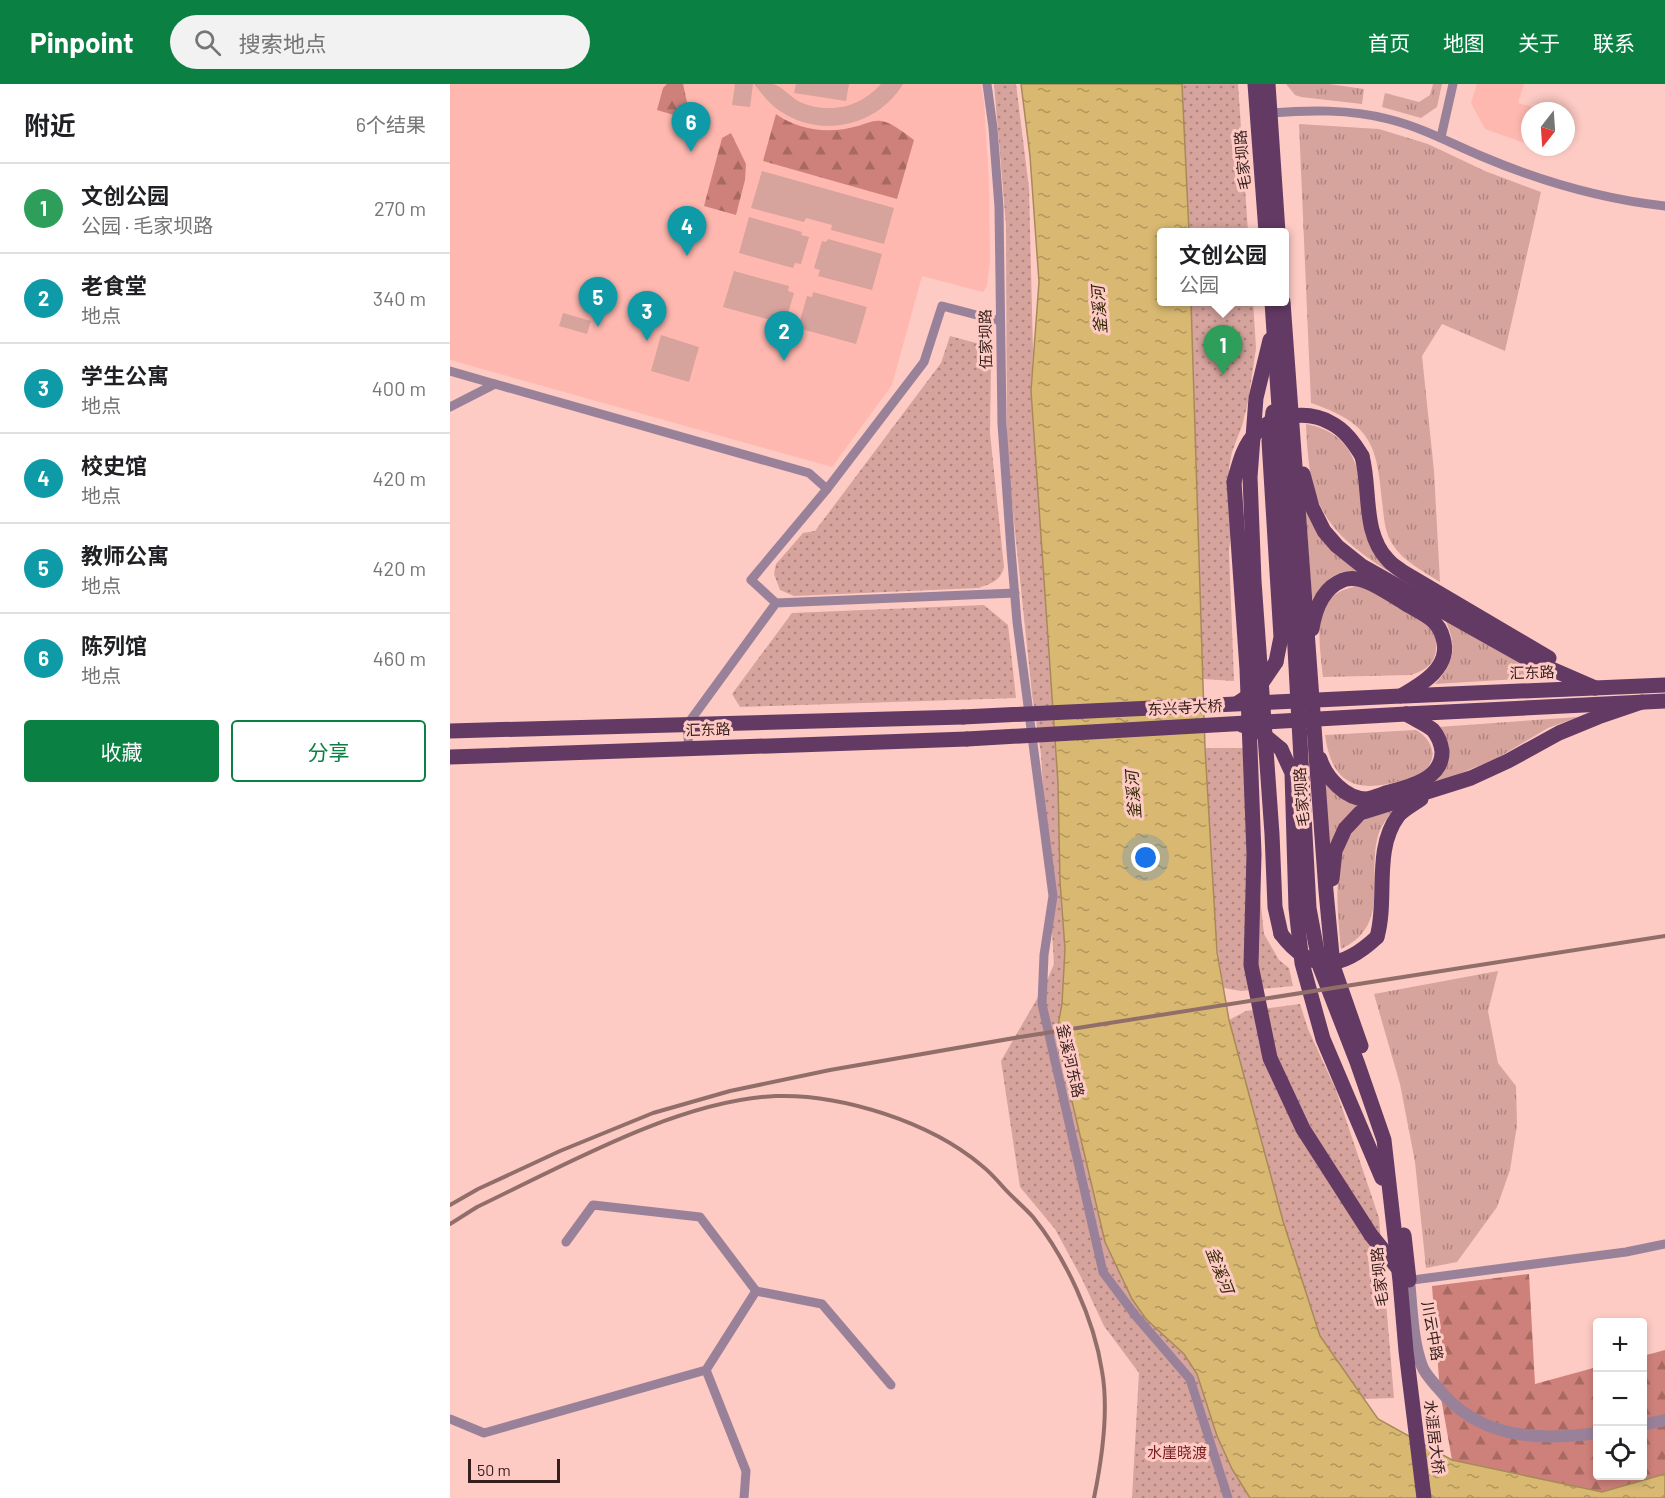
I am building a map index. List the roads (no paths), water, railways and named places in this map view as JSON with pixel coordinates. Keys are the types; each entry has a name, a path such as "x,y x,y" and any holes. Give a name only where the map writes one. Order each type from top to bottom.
{"main road":[{"name":"毛家坝路","path":"1255,84 1266,228"},
{"name":"毛家坝路","path":"1268,84 1278,228"},
{"path":"1272,306 1309,908 1327,966"},
{"name":"毛家坝路","path":"1284,306 1326,891 1327,966 1384,1140 1402,1276"},
{"path":"1274,326 1256,398 1250,477 1254,581 1275,907 1281,934 1293,949 1308,958 1327,963 1344,960 1361,952 1377,937 1382,920 1384,855 1388,834 1400,814 1435,790"},
{"path":"1237,704 1257,690 1276,662 1281,637 1269,441 1278,376"},
{"path":"1402,1276 1371,1235 1303,1129 1270,1058 1253,977 1251,965 1254,854 1247,669 1234,482 1243,452 1257,431 1279,418 1305,415 1330,422 1351,438 1362,456 1366,470 1370,520 1376,540 1387,560 1529,648 1601,688"},
{"path":"1294,433 1312,507 1324,531 1337,546 1362,566 1526,658 1601,688"},
{"path":"1308,651 1314,614 1320,600 1332,588 1345,580 1358,580 1372,584 1432,620 1441,630 1445,645 1444,659 1435,672 1401,696"},
{"name":"汇东路","path":"1401,696 1665,685"},
{"name":"东兴寺大桥","path":"963,717 1401,696"},
{"path":"1406,714 1665,701"},
{"path":"1327,966 1335,851 1345,829 1360,813 1480,774 1577,725 1642,702"},
{"path":"1316,746 1327,774 1340,788 1355,797 1367,799 1413,785 1427,778 1437,768 1442,758 1441,744 1433,730 1406,714"},
{"name":"东兴寺大桥","path":"967,739 1406,714"},
{"name":"汇东路","path":"450,732 963,717"},
{"path":"1236,723 1258,730 1281,749 1292,773 1296,908 1302,963 1323,1039 1378,1166 1392,1211"},
{"name":"汇东路","path":"450,757 967,739"},
{"name":"毛家坝路","path":"1327,966 1392,1133 1409,1379"},
{"name":"水涯居大桥","path":"1409,1379 1424,1498"}],"street":[{"name":"伍家坝路","path":"987,84 999,207 1002,424 1014,593"},
{"path":"1441,137 1453,84"},
{"path":"1270,113 1308,110 1354,112 1387,119 1441,137 1478,155 1540,179 1611,198 1665,206"},
{"path":"1000,321 942,306 924,362 827,489 751,580 776,603 1014,593"},
{"path":"450,371 809,473 827,489"},
{"path":"450,407 495,384"},
{"name":"釜溪河东路","path":"1014,593 1053,897 1044,955 1042,1004 1103,1272 1135,1315 1190,1379 1228,1498"},
{"path":"689,748 687,725 776,603"},
{"path":"566,1242 593,1205 700,1217 756,1291 822,1304 891,1384"},
{"path":"1402,1276 1626,1252 1665,1244"},
{"name":"川云中路","path":"1402,1276 1423,1369 1449,1402 1479,1423 1517,1435 1566,1437 1593,1434"},
{"path":"450,1419 484,1433 706,1370 756,1291"},
{"path":"706,1370 746,1471 744,1498"},
{"path":"1647,1424 1665,1420"}],"water":[{"name":"釜溪河","path":"1021,84 1182,84 1189,228 1157,228 1157,306 1191,306 1205,748 1217,952 1229,1020 1283,1221 1320,1336 1378,1419 1452,1460 1602,1492 1665,1474 1665,1498 1250,1498 1232,1469 1217,1436 1197,1374 1184,1354 1146,1319 1132,1299 1105,1242 1060,1050 1058,1025 1062,1004 1065,949 1060,881 1058,783 1031,391 1039,282 1030,156"}],"railway":[{"path":"450,1205 478,1189 560,1151 653,1113 730,1091 830,1070 1020,1037 1665,936"},
{"path":"450,1224 477,1207 623,1137 701,1109 739,1100 776,1096 829,1100 884,1114 911,1124 937,1136 987,1170 1033,1217 1057,1251 1077,1290 1098,1351 1104,1386 1104,1434 1094,1498"}],"place":[{"name":"陈列馆","path":"691,152"},
{"name":"校史馆","path":"687,256"},
{"name":"教师公寓","path":"598,327"},
{"name":"学生公寓","path":"647,341"},
{"name":"老食堂","path":"784,361"},
{"name":"文创公园","path":"1223,375"}],"park label":[{"name":"水崖晓渡","path":"1177,1453"}]}
